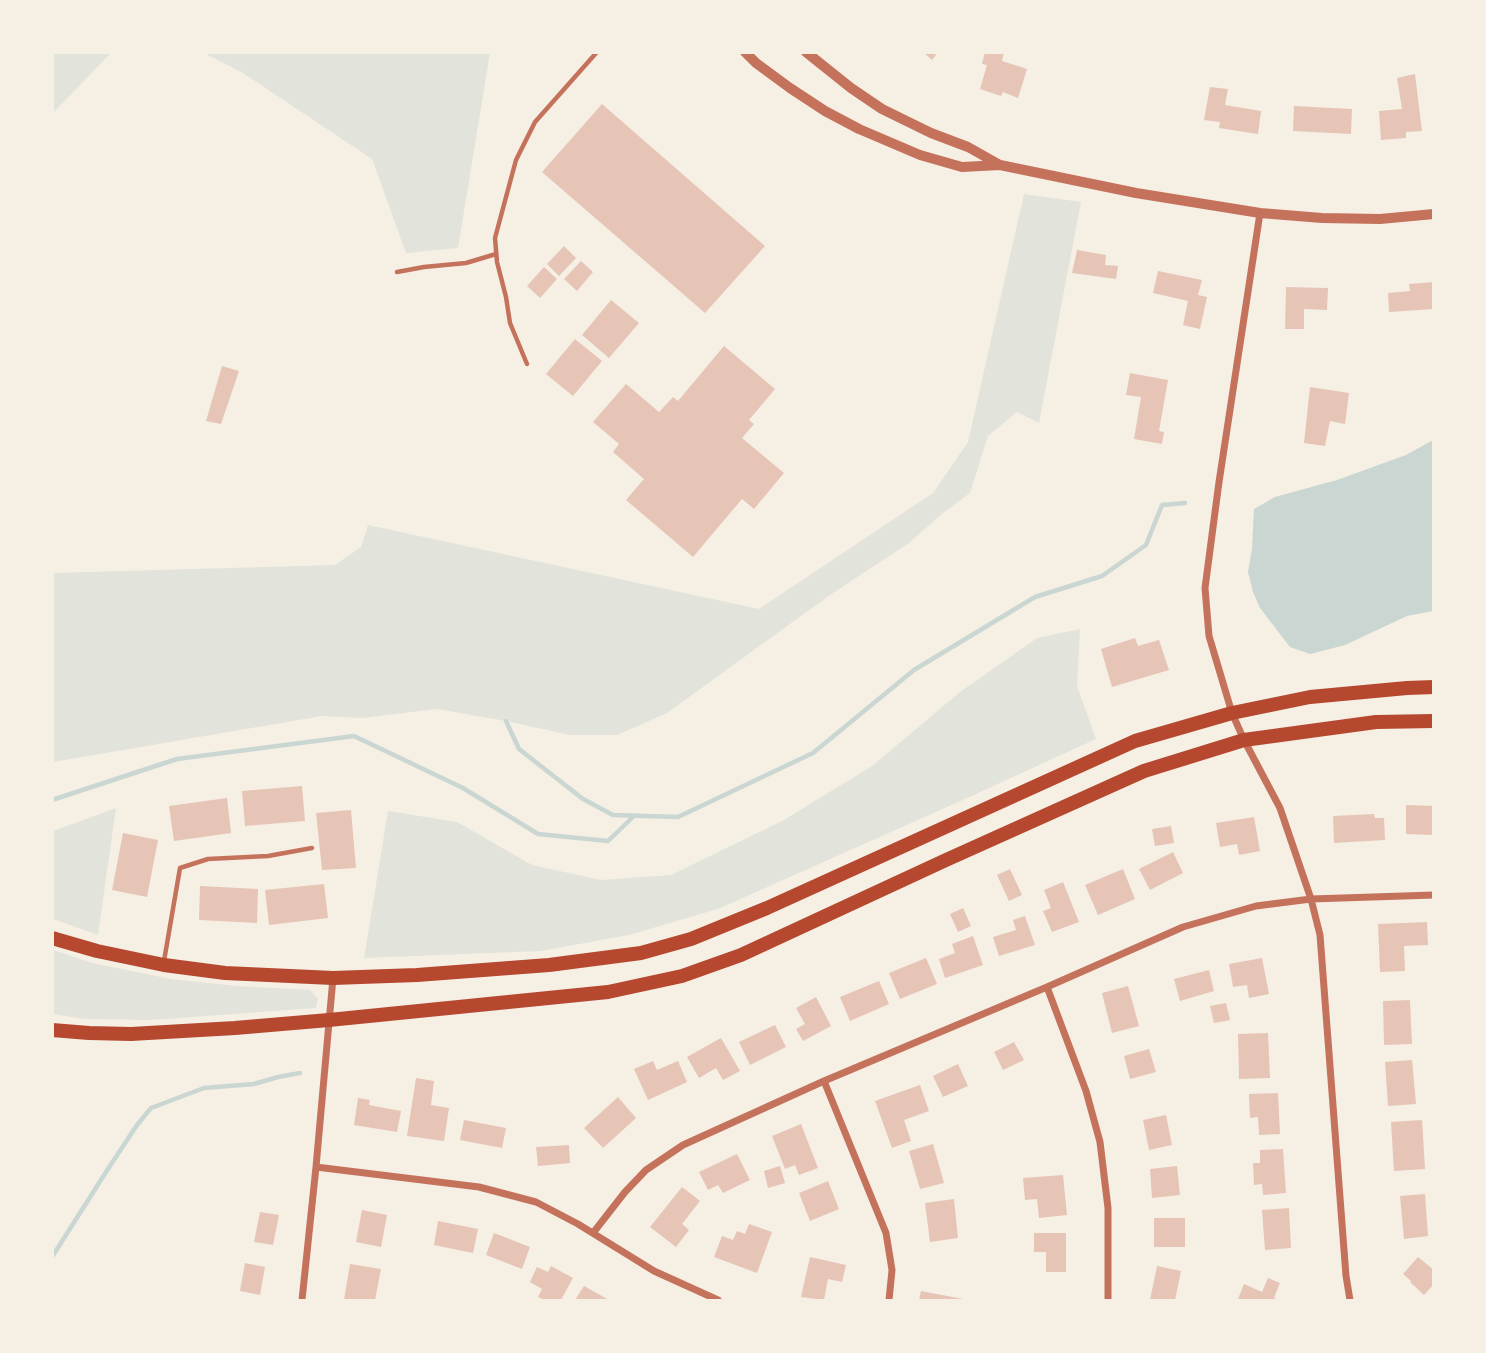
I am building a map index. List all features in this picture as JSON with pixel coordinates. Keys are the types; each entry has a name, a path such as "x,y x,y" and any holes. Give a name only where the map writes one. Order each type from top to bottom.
{"main road":[{"path":"52,938 164,965 225,973 333,978 549,965 642,953 691,939 767,908 1135,741 1232,713 1310,697 1433,687"},
{"path":"52,1030 131,1034 329,1020 608,992 682,976 741,956 958,854 1144,771 1244,740 1376,722 1433,722"}],"street":[{"path":"745,52 790,88 825,111 889,143 962,167 1000,165 1136,193 1260,213 1380,219 1433,214"},
{"path":"806,52 882,109 931,133 968,147 1000,165"},
{"path":"1260,213 1205,587 1209,636 1232,713 1280,808 1311,899 1320,935 1349,1300"},
{"path":"593,1233 646,1170 683,1145 1183,926 1256,906 1311,899 1433,895"},
{"path":"302,1300 333,978"},
{"path":"1047,987 1086,1091 1100,1142 1108,1208 1108,1300"},
{"path":"824,1081 886,1233 892,1270 889,1300"},
{"path":"316,1167 479,1187 536,1202 654,1270 718,1300"}],"lane":[{"path":"527,364 510,323 495,239 516,160 535,122 597,52"},
{"path":"397,272 466,263 496,254"},
{"path":"164,965 180,868 208,859 268,856 312,848"}],"shaded area":[{"path":"52,53 111,53 53,113"},
{"path":"204,53 490,53 458,248 406,253 372,159 243,73"},
{"path":"1024,194 1081,202 1039,423 1017,412 988,436 970,493 909,543 830,595 667,713 617,735 570,735 437,709 362,718 322,716 53,762 53,573 335,565 361,547 368,525 759,609 933,493 968,442"},
{"path":"1433,440 1433,611 1407,616 1345,645 1310,654 1290,647 1260,608 1253,592 1248,572 1254,509 1275,497 1337,480 1406,455"},
{"path":"1080,629 1077,686 1096,739 718,909 629,935 541,951 364,958 388,811 457,822 532,865 601,880 671,875 784,820 872,766 960,692 1037,638"},
{"path":"116,808 98,935 53,919 53,831"},
{"path":"53,950 92,963 171,979 310,990 318,999 316,1008 151,1020 84,1019 53,1014"}],"building":[{"path":"923,52 938,52 932,60"},
{"path":"985,52 1004,52 1002,61 1027,69 1018,98 1003,92 1001,96 980,89 987,65 982,64"},
{"path":"1415,74 1422,131 1406,132 1406,138 1381,140 1379,111 1402,109 1397,78"},
{"path":"1210,87 1228,89 1225,105 1261,111 1258,134 1219,128 1220,122 1204,120"},
{"path":"602,104 765,246 705,313 542,172"},
{"path":"1294,106 1352,109 1351,134 1293,131"},
{"path":"564,246 576,258 559,276 547,264"},
{"path":"1077,250 1106,255 1105,265 1118,266 1116,279 1072,273"},
{"path":"581,261 593,272 577,291 564,279"},
{"path":"544,267 557,279 540,298 527,286"},
{"path":"1158,271 1202,280 1198,295 1207,297 1200,329 1183,325 1188,301 1153,293"},
{"path":"1434,282 1434,309 1389,312 1388,293 1410,291 1409,284"},
{"path":"1286,287 1328,288 1327,310 1304,309 1304,329 1285,329"},
{"path":"611,300 639,323 609,358 582,335"},
{"path":"575,339 602,361 573,396 546,374"},
{"path":"724,346 775,389 749,420 754,424 742,438 784,473 754,509 742,499 693,557 626,500 644,479 613,452 619,444 593,422 626,384 659,412 673,397 678,401"},
{"path":"222,366 239,371 221,424 206,421"},
{"path":"1130,373 1168,380 1159,431 1164,432 1162,444 1134,439 1141,397 1126,395"},
{"path":"1310,387 1349,393 1345,424 1330,421 1325,446 1304,443"},
{"path":"1135,638 1138,646 1159,640 1169,670 1112,687 1101,649"},
{"path":"302,786 305,821 245,826 242,791"},
{"path":"227,798 231,833 174,841 169,806"},
{"path":"1406,805 1434,806 1434,835 1406,834"},
{"path":"351,810 356,868 322,870 316,813"},
{"path":"1374,814 1375,818 1384,818 1385,840 1334,843 1333,816"},
{"path":"1254,817 1260,851 1239,855 1237,844 1220,847 1216,823"},
{"path":"1171,826 1174,843 1155,846 1152,829"},
{"path":"123,833 158,840 147,897 112,890"},
{"path":"1173,852 1183,873 1150,890 1139,869"},
{"path":"1010,869 1022,895 1009,901 997,875"},
{"path":"1123,869 1135,899 1098,915 1085,885"},
{"path":"1063,882 1079,922 1052,932 1043,911 1051,908 1044,890"},
{"path":"324,884 328,918 269,925 265,890"},
{"path":"200,886 258,889 257,923 199,920"},
{"path":"963,908 971,926 958,932 950,914"},
{"path":"1025,916 1035,945 999,956 993,937 1016,930 1013,920"},
{"path":"1427,922 1428,945 1404,946 1405,971 1380,972 1378,924"},
{"path":"973,936 983,965 945,978 939,959 955,953 952,944"},
{"path":"926,958 937,984 900,999 889,973"},
{"path":"1262,958 1269,994 1249,998 1247,985 1233,987 1229,964"},
{"path":"1209,970 1214,991 1180,1001 1174,979"},
{"path":"879,981 889,1004 850,1021 840,997"},
{"path":"1128,986 1139,1026 1112,1033 1102,993"},
{"path":"816,997 831,1026 803,1041 796,1029 805,1024 796,1008"},
{"path":"1410,1000 1412,1044 1384,1045 1383,1001"},
{"path":"1226,1003 1230,1020 1214,1023 1210,1006"},
{"path":"775,1025 786,1047 750,1065 739,1042"},
{"path":"1268,1033 1270,1078 1239,1079 1238,1034"},
{"path":"721,1038 740,1071 723,1080 716,1068 699,1078 687,1057"},
{"path":"1014,1042 1024,1060 1003,1070 994,1052"},
{"path":"1149,1049 1156,1072 1130,1079 1124,1056"},
{"path":"1412,1060 1416,1104 1388,1106 1385,1062"},
{"path":"653,1061 657,1070 678,1061 687,1082 648,1100 634,1069"},
{"path":"958,1064 968,1086 943,1097 933,1076"},
{"path":"416,1078 434,1081 431,1105 449,1108 444,1141 407,1136"},
{"path":"920,1085 929,1111 904,1120 911,1141 892,1148 875,1101"},
{"path":"1278,1093 1280,1134 1259,1135 1258,1117 1250,1118 1249,1094"},
{"path":"618,1097 636,1118 603,1148 584,1128"},
{"path":"358,1098 370,1100 369,1105 401,1111 397,1132 354,1125"},
{"path":"1166,1115 1172,1145 1149,1150 1143,1120"},
{"path":"464,1120 506,1128 502,1148 460,1140"},
{"path":"1422,1120 1425,1169 1394,1171 1391,1122"},
{"path":"801,1124 818,1168 799,1175 795,1165 785,1169 772,1136"},
{"path":"933,1144 944,1183 920,1189 909,1151"},
{"path":"569,1145 570,1163 538,1166 536,1147"},
{"path":"1283,1149 1286,1193 1263,1195 1262,1184 1254,1185 1253,1163 1260,1163 1260,1150"},
{"path":"737,1154 750,1180 723,1193 718,1185 708,1190 699,1172"},
{"path":"780,1166 785,1183 768,1188 764,1171"},
{"path":"1177,1166 1180,1195 1152,1198 1150,1169"},
{"path":"1063,1175 1067,1215 1039,1218 1037,1199 1025,1200 1023,1178"},
{"path":"828,1181 839,1209 810,1221 799,1193"},
{"path":"682,1187 700,1201 682,1224 689,1230 676,1247 650,1227"},
{"path":"1425,1194 1428,1236 1404,1239 1400,1196"},
{"path":"954,1199 958,1238 930,1242 925,1203"},
{"path":"1289,1208 1291,1248 1265,1250 1262,1210"},
{"path":"362,1210 387,1215 381,1247 356,1242"},
{"path":"260,1212 279,1215 273,1245 254,1242"},
{"path":"1154,1218 1185,1218 1185,1247 1154,1247"},
{"path":"438,1221 478,1229 473,1253 434,1245"},
{"path":"749,1224 772,1232 757,1273 714,1257 722,1236 733,1240 737,1231 745,1234"},
{"path":"494,1233 530,1247 522,1269 486,1255"},
{"path":"1034,1233 1066,1233 1066,1272 1046,1272 1046,1252 1034,1252"},
{"path":"810,1257 846,1265 842,1282 828,1279 824,1300 801,1297"},
{"path":"1418,1257 1434,1270 1434,1284 1424,1295 1403,1274"},
{"path":"245,1263 265,1267 260,1295 240,1291"},
{"path":"350,1264 381,1269 375,1300 344,1300"},
{"path":"551,1266 573,1278 561,1300 544,1300 538,1297 542,1289 530,1282 537,1267 548,1272"},
{"path":"1157,1266 1181,1271 1175,1300 1150,1300"},
{"path":"1268,1278 1280,1283 1274,1298 1280,1300 1238,1299 1244,1284 1262,1292"},
{"path":"584,1286 609,1300 575,1300"},
{"path":"921,1291 963,1299 919,1300"}],"waterway":[{"path":"506,721 519,749 583,799 613,815 678,817 813,753 914,670 1035,597 1102,576 1146,545 1162,505 1185,503"},
{"path":"52,800 177,759 354,736 463,788 538,834 608,841 634,816"},
{"path":"52,1257 137,1125 151,1108 204,1088 254,1084 300,1073"}]}
